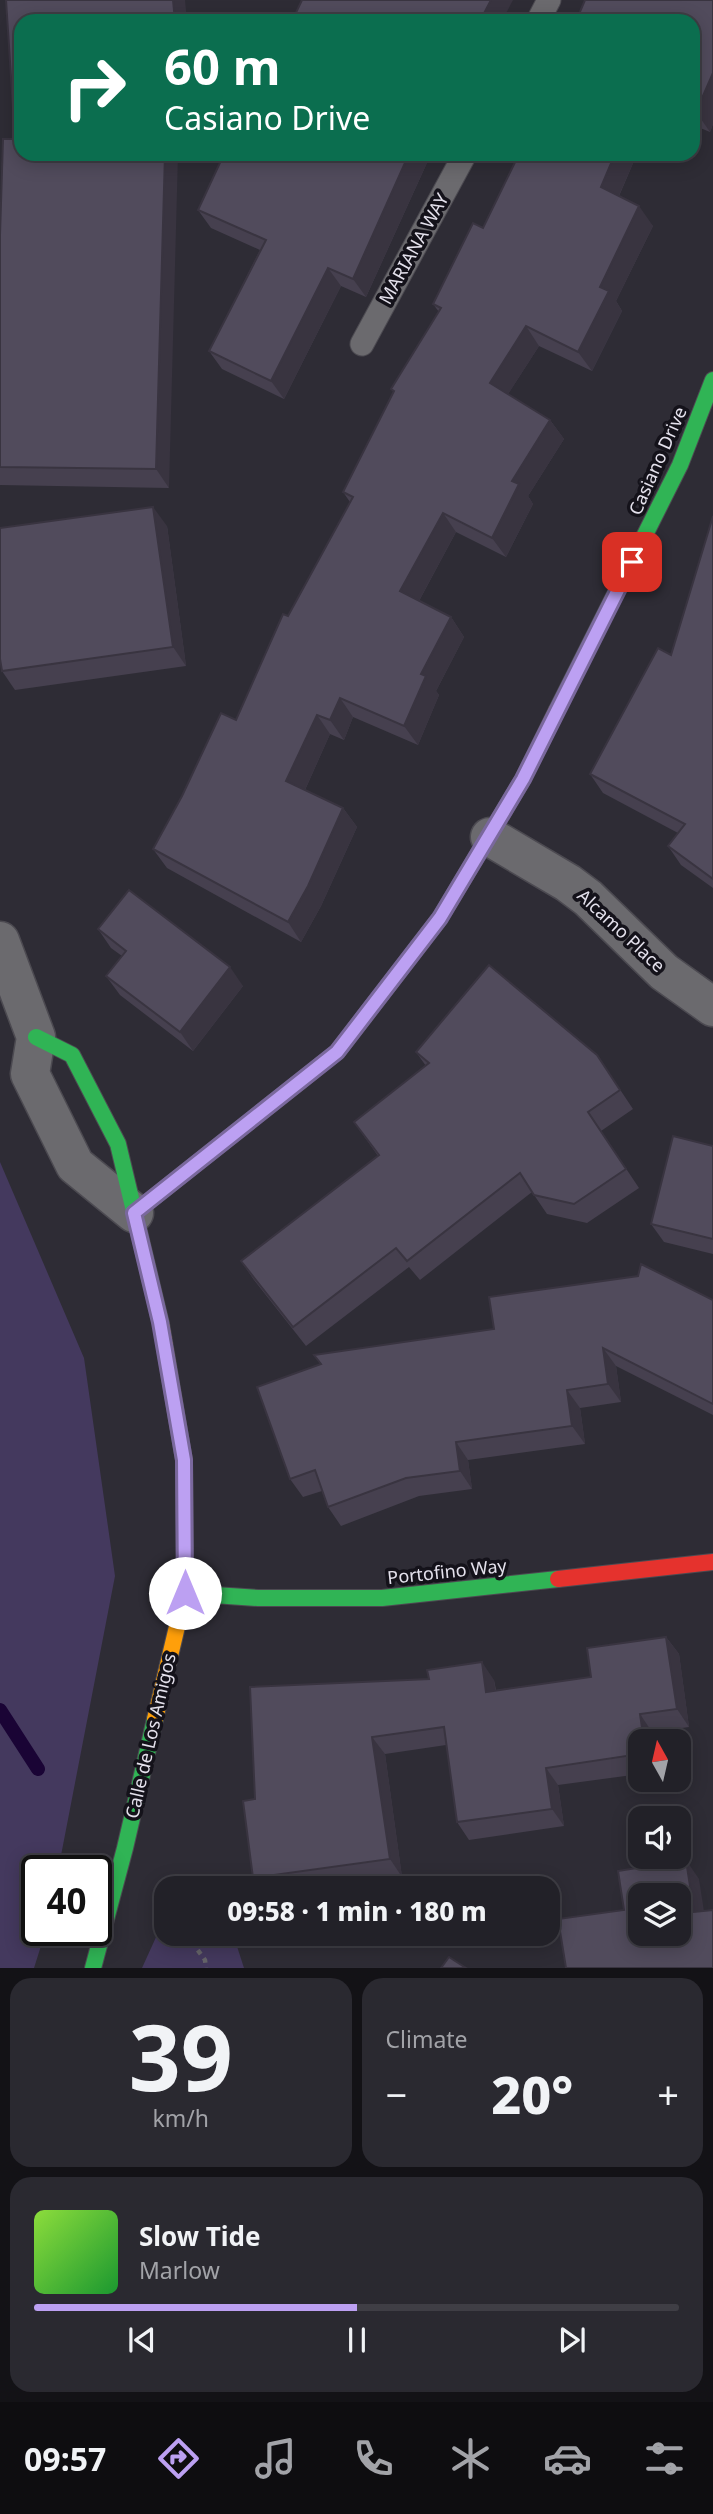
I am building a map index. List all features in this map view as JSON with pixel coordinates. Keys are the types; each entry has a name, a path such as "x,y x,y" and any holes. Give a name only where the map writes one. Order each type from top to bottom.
{"street":[{"name":"Casiano Drive","path":"134,1213 337,1052 440,918 523,779 680,465 713,380"},
{"name":"Alcamo Place","path":"490,837 569,883 664,972 713,1006"},
{"path":"0,940 36,1037 30,1074 75,1165 134,1213"},
{"name":"Calle de Los Amigos","path":"93,1968 125,1849 185,1593 184,1460 160,1322 134,1213"},
{"name":"Portofino Way","path":"185,1593 258,1598 382,1598 713,1562"}],"lane":[{"name":"MARIANA WAY","path":"362,344 462,161"}],"path":[{"path":"195,1946 205,1960 206,1968"}],"shaded area":[{"path":"0,1162 84,1358 115,1576 61,1855 21,1855 21,1946 41,1946 34,1968 0,1968"},
{"path":"154,1942 154,1946 237,1946 244,1968 142,1968"}],"building":[{"path":"6,0 173,0 174,14 14,14 14,124"},
{"path":"302,0 491,0 484,14 295,14"},
{"path":"585,0 713,0 713,73 700,103 700,14 579,14"},
{"path":"3,139 14,139 14,161 165,161 156,469 0,467 0,235"},
{"path":"221,161 406,161 353,279 328,268 271,381 209,351 266,240 198,210"},
{"path":"516,161 612,161 601,187 639,206 600,287 609,291 578,352 526,326 490,383 550,420 512,481 519,484 492,538 443,513 400,591 451,617 421,674 426,676 404,726 340,698 330,720 317,715 286,781 343,808 308,886 288,922 153,849 182,796 221,713 236,720 283,614 288,616 353,497 343,492 394,391 391,389 441,308 433,304 473,223 483,228"},
{"path":"153,507 173,647 2,671 0,528"},
{"path":"713,516 713,879 668,846 685,824 590,774 658,648 671,655"},
{"path":"129,890 230,967 180,1032 106,976 126,951 98,929"},
{"path":"489,965 597,1055 620,1090 588,1112 626,1169 574,1204 534,1195 520,1173 407,1261 396,1248 293,1327 241,1261 379,1155 354,1122 429,1063 416,1052"},
{"path":"673,1136 713,1146 713,1239 651,1224"},
{"path":"641,1264 713,1300 713,1404 603,1348 608,1384 567,1390 572,1426 456,1442 460,1471 406,1478 328,1507 315,1470 290,1479 257,1387 321,1364 314,1355 494,1329 489,1297 638,1276"},
{"path":"666,1637 677,1709 640,1714 642,1729 628,1729 628,1756 546,1768 552,1809 457,1822 444,1727 372,1737 390,1859 253,1876 243,1801 255,1799 250,1687 429,1679 427,1670 482,1662 486,1692 591,1677 587,1648"},
{"path":"687,1869 690,1883 628,1883 628,1946 691,1946 691,1892 694,1912 713,1910 713,1968 566,1968 560,1919 624,1910 618,1871"},
{"path":"449,1957 466,1968 441,1968"}],"waterway":[{"path":"0,1710 38,1769"}],"traffic: fast":[{"path":"557,710 680,465 713,380"},
{"path":"134,1213 337,1052 364,1017"},
{"path":"36,1037 72,1055 118,1144 161,1324"},
{"path":"185,1593 258,1598 382,1598 558,1579"},
{"path":"93,1968 155,1719"}],"traffic: slow":[{"path":"364,1017 440,918 523,779 557,710"},
{"path":"155,1719 185,1593 184,1460 161,1324"}],"traffic: jam":[{"path":"558,1579 713,1562"}],"route":[{"path":"185,1593 184,1460 160,1322 134,1213 337,1052 440,918 523,779 632,562"}]}
